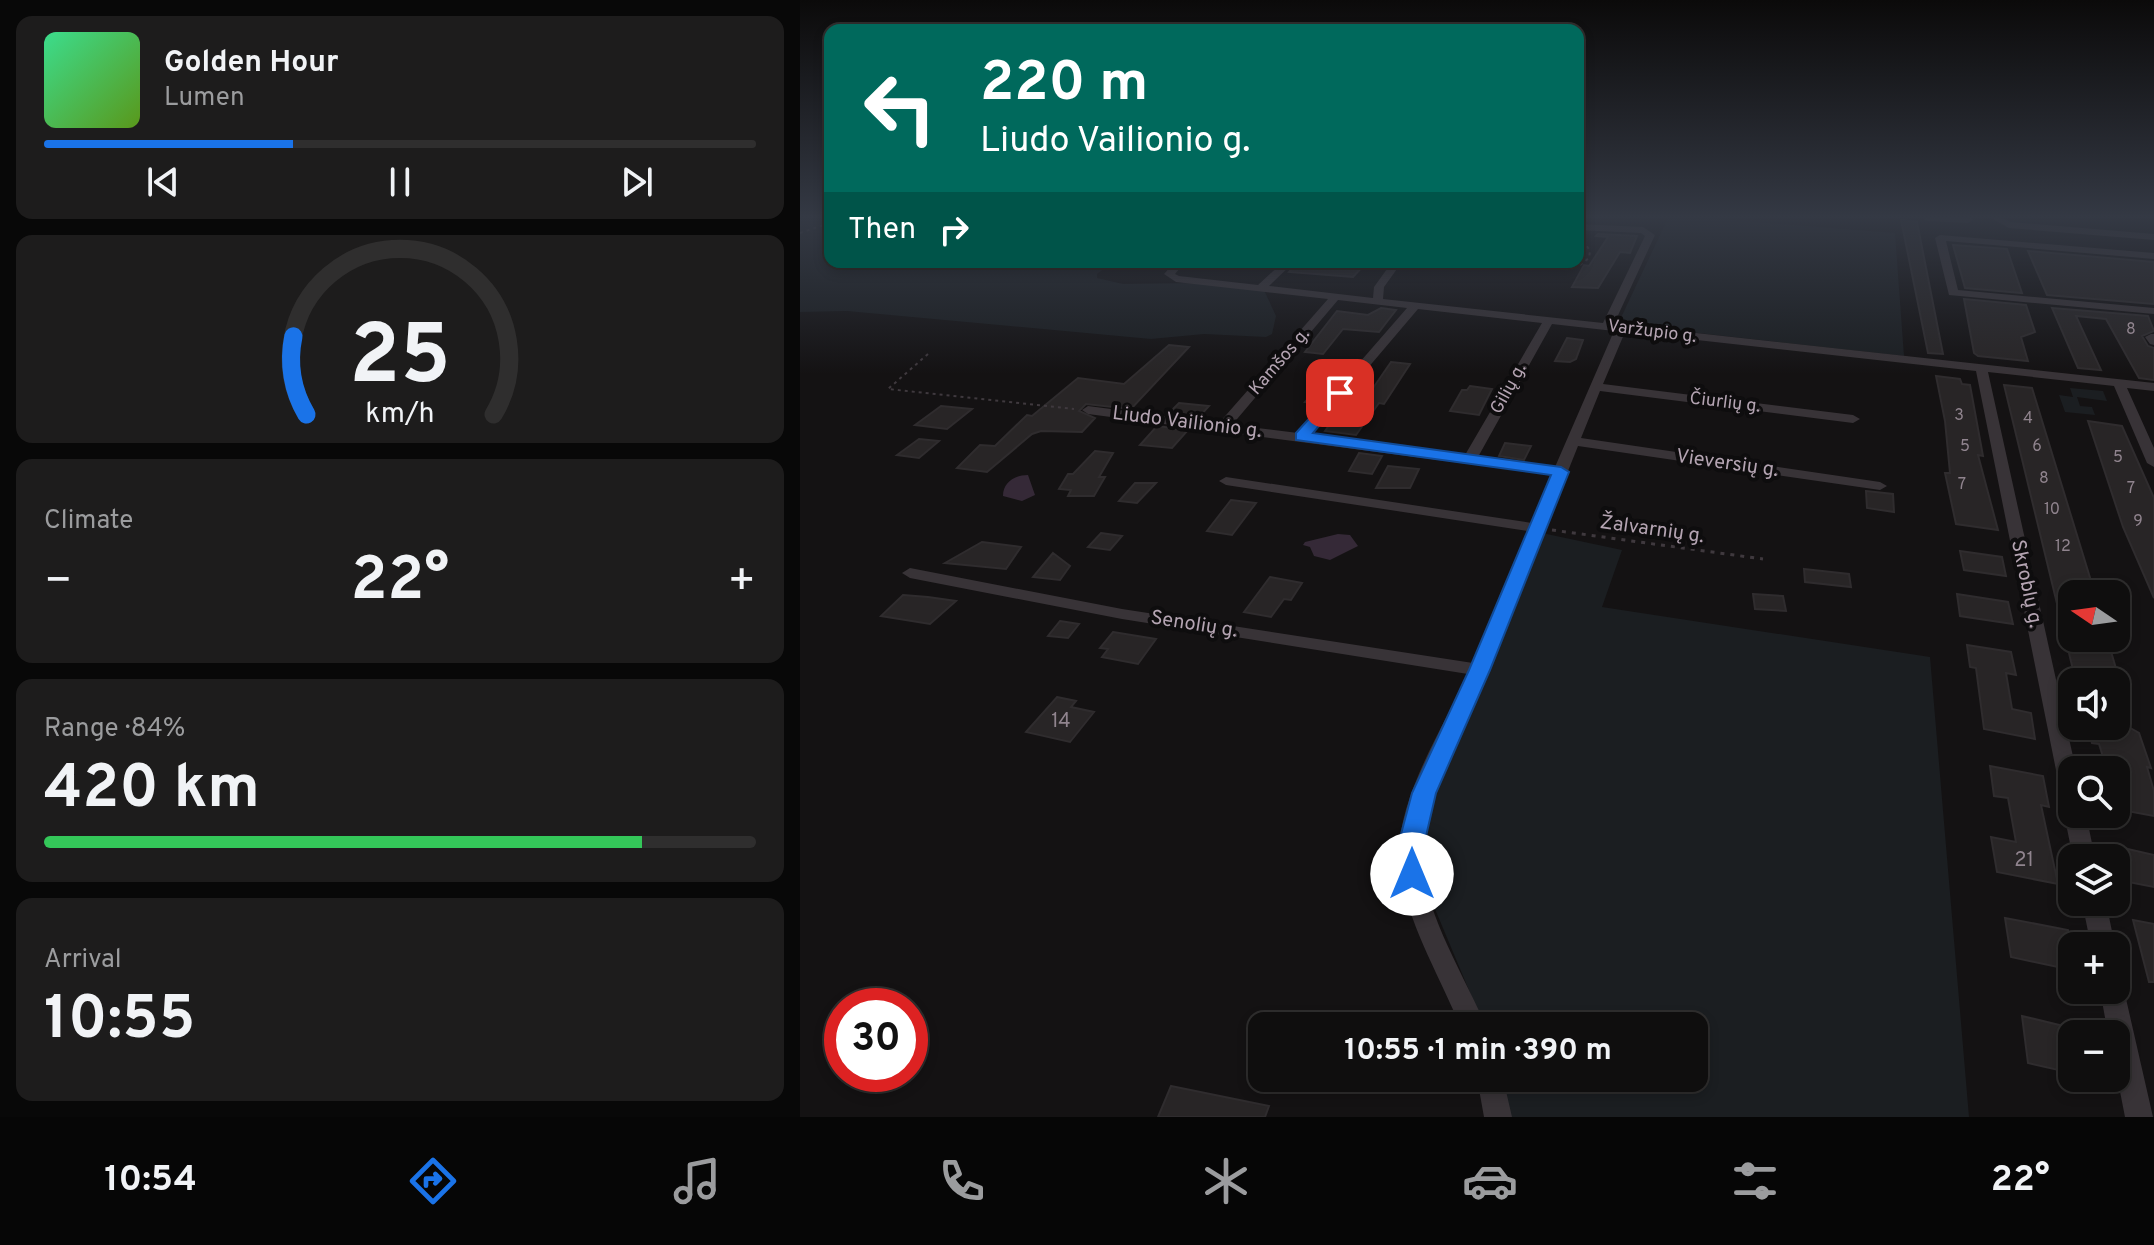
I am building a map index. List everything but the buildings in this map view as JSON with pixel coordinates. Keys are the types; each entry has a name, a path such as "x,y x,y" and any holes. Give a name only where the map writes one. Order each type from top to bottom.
{"street":[{"name":"Varžupio g.","path":"1173,270 1169,274 1176,279 2154,387"},
{"path":"1261,288 1280,270"},
{"path":"1378,300 1379,287 1391,270"},
{"path":"1467,1012 1424,911 1412,874 1410,849 1424,793 1479,670 1596,387 1614,327 1636,270"},
{"path":"1948,270 1953,293 2154,311"},
{"name":"Kamšos g.","path":"1223,427 1336,296"},
{"path":"1302,437 1416,304"},
{"name":"Gilių g.","path":"1470,459 1549,320"},
{"name":"Skroblų g.","path":"1981,368 2063,756"},
{"path":"2119,384 2154,463"},
{"name":"Čiurlių g.","path":"1596,387 1853,419"},
{"name":"Liudo Vailionio g.","path":"1088,410 1561,472"},
{"name":"Vieversių g.","path":"1574,441 1880,486"},
{"path":"1226,481 1536,528"},
{"name":"Senolių g.","path":"910,573 1122,614 1479,670"},
{"path":"2115,1004 2139,1117"},
{"path":"1493,1092 1498,1117"}],"path":[{"name":"Liudo Vailionio g.","path":"928,354 888,389 1088,410"},
{"name":"Žalvarnių g.","path":"1536,528 1763,559"}],"shaded area":[{"path":"800,270 1102,270 1097,278 1123,284 1197,283 1264,290 1276,316 1272,334 1266,337 1204,334 1151,339 847,311 800,312"},
{"path":"1643,270 1898,270 1904,356 1618,324"},
{"path":"2070,388 2103,391 2107,401 2077,397 2080,406 2092,407 2095,415 2065,412 2059,395 2073,397"},
{"path":"1028,475 1035,495 1022,501 1003,496 1011,480"},
{"path":"1542,533 1622,550 1602,607 1930,657 1969,1117 1510,1117 1505,1092 1708,1092 1708,1012 1478,1012 1422,878 1422,833"},
{"path":"1338,534 1350,535 1358,546 1330,560 1314,556 1310,547 1303,545 1305,542"}],"route":[{"path":"1340,393 1302,437 1561,472 1424,793 1410,849 1412,874"}]}
